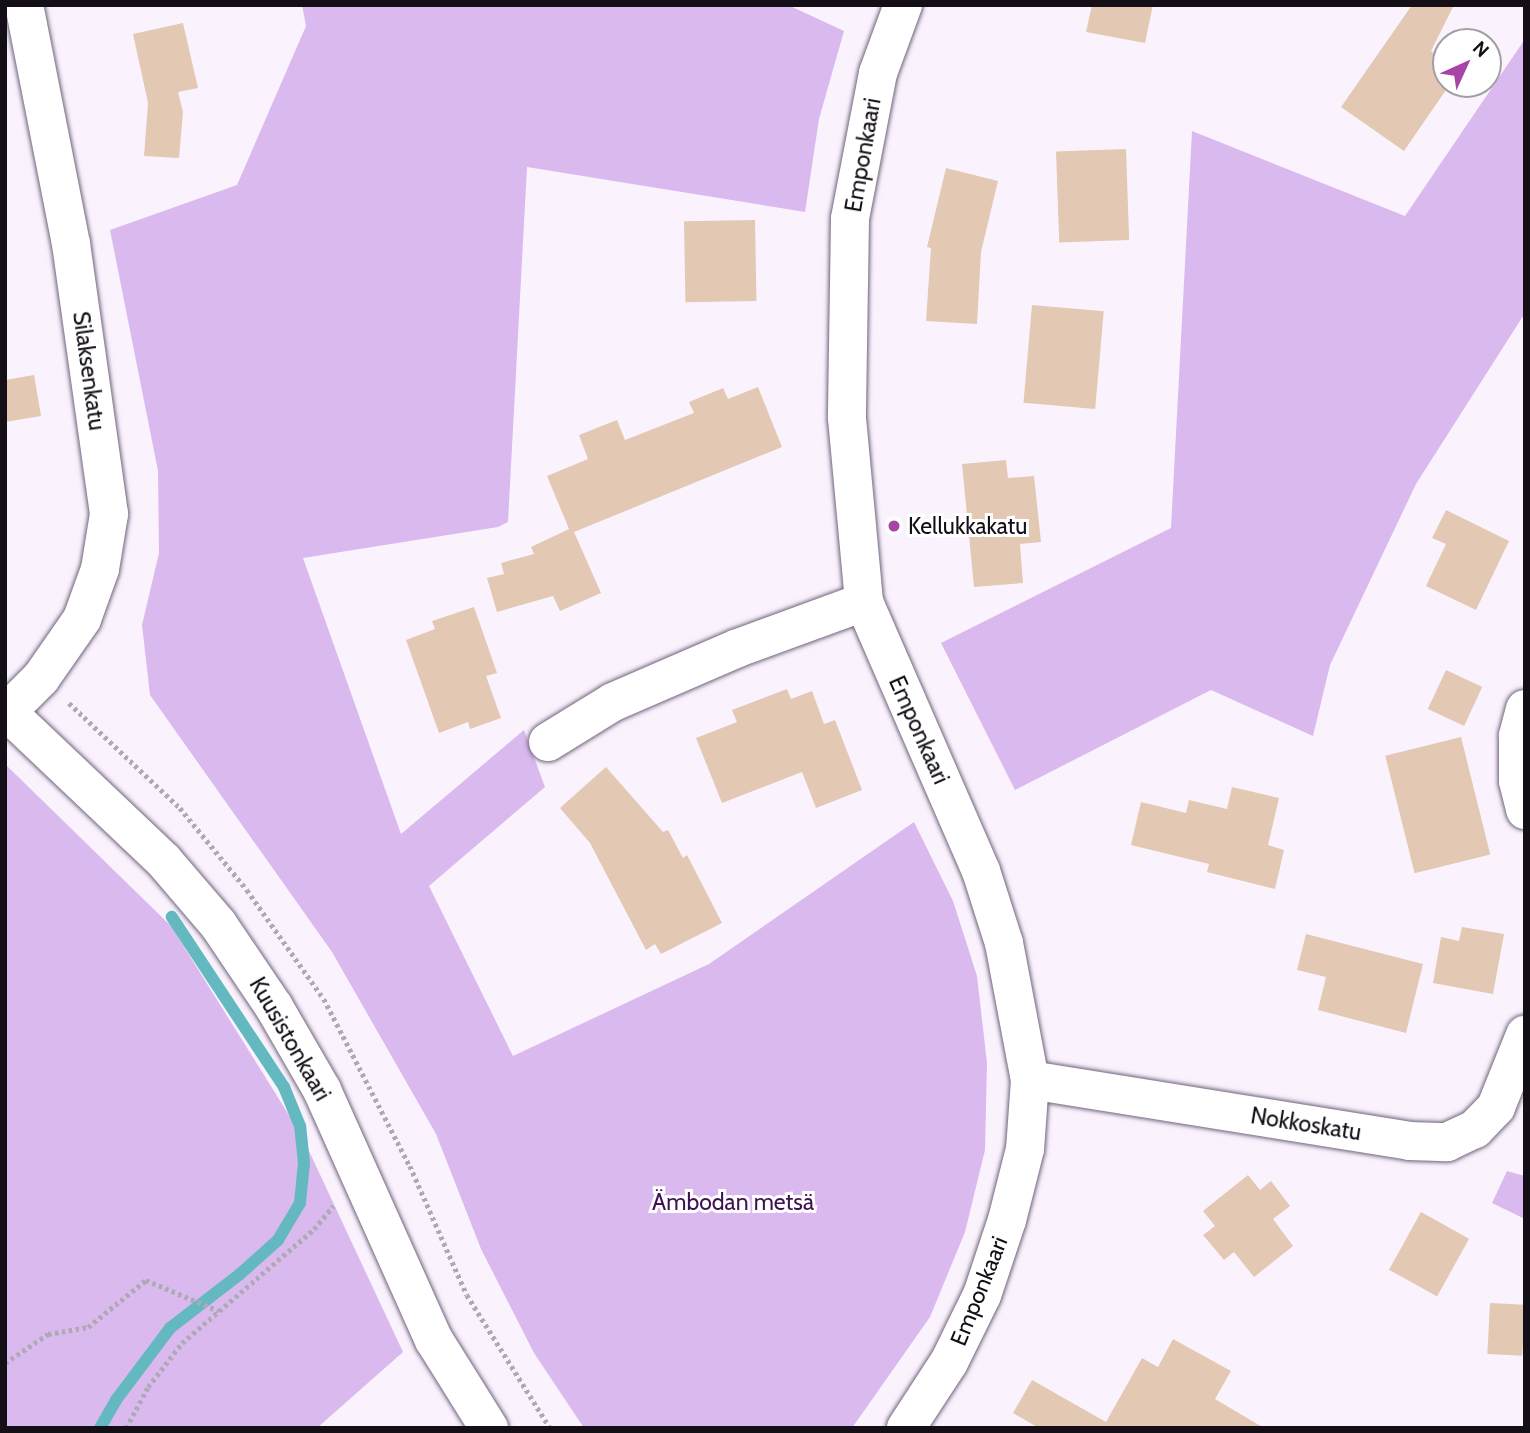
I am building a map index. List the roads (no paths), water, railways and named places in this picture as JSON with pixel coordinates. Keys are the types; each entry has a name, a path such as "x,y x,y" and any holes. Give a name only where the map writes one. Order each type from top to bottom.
{"street":[{"name":"Silaksenkatu","path":"6,711 41,678 82,619 100,569 108,514 71,243 24,5"},
{"name":"Emponkaari","path":"904,5 878,73 850,219 848,418 864,602 981,871 1004,943 1030,1080 1025,1149 1007,1220 982,1294 949,1362 906,1428"},
{"path":"548,743 613,702 738,648 864,602"},
{"path":"1525,709 1518,736 1518,781 1525,810"},
{"name":"Kuusistonkaari","path":"6,711 164,861 218,924 274,1007 322,1090 434,1340 489,1428"},
{"name":"Nokkoskatu","path":"1030,1080 1409,1141 1447,1142 1475,1129 1496,1107 1525,1035"}],"waterway":[{"path":"100,1428 116,1400 170,1328 240,1274 278,1240 300,1203 304,1163 300,1126 284,1087 172,917"}],"place":[{"name":"Kellukkakatu","path":"894,526"}],"park label":[{"name":"Ämbodan metsä","path":"733,1202"}]}
